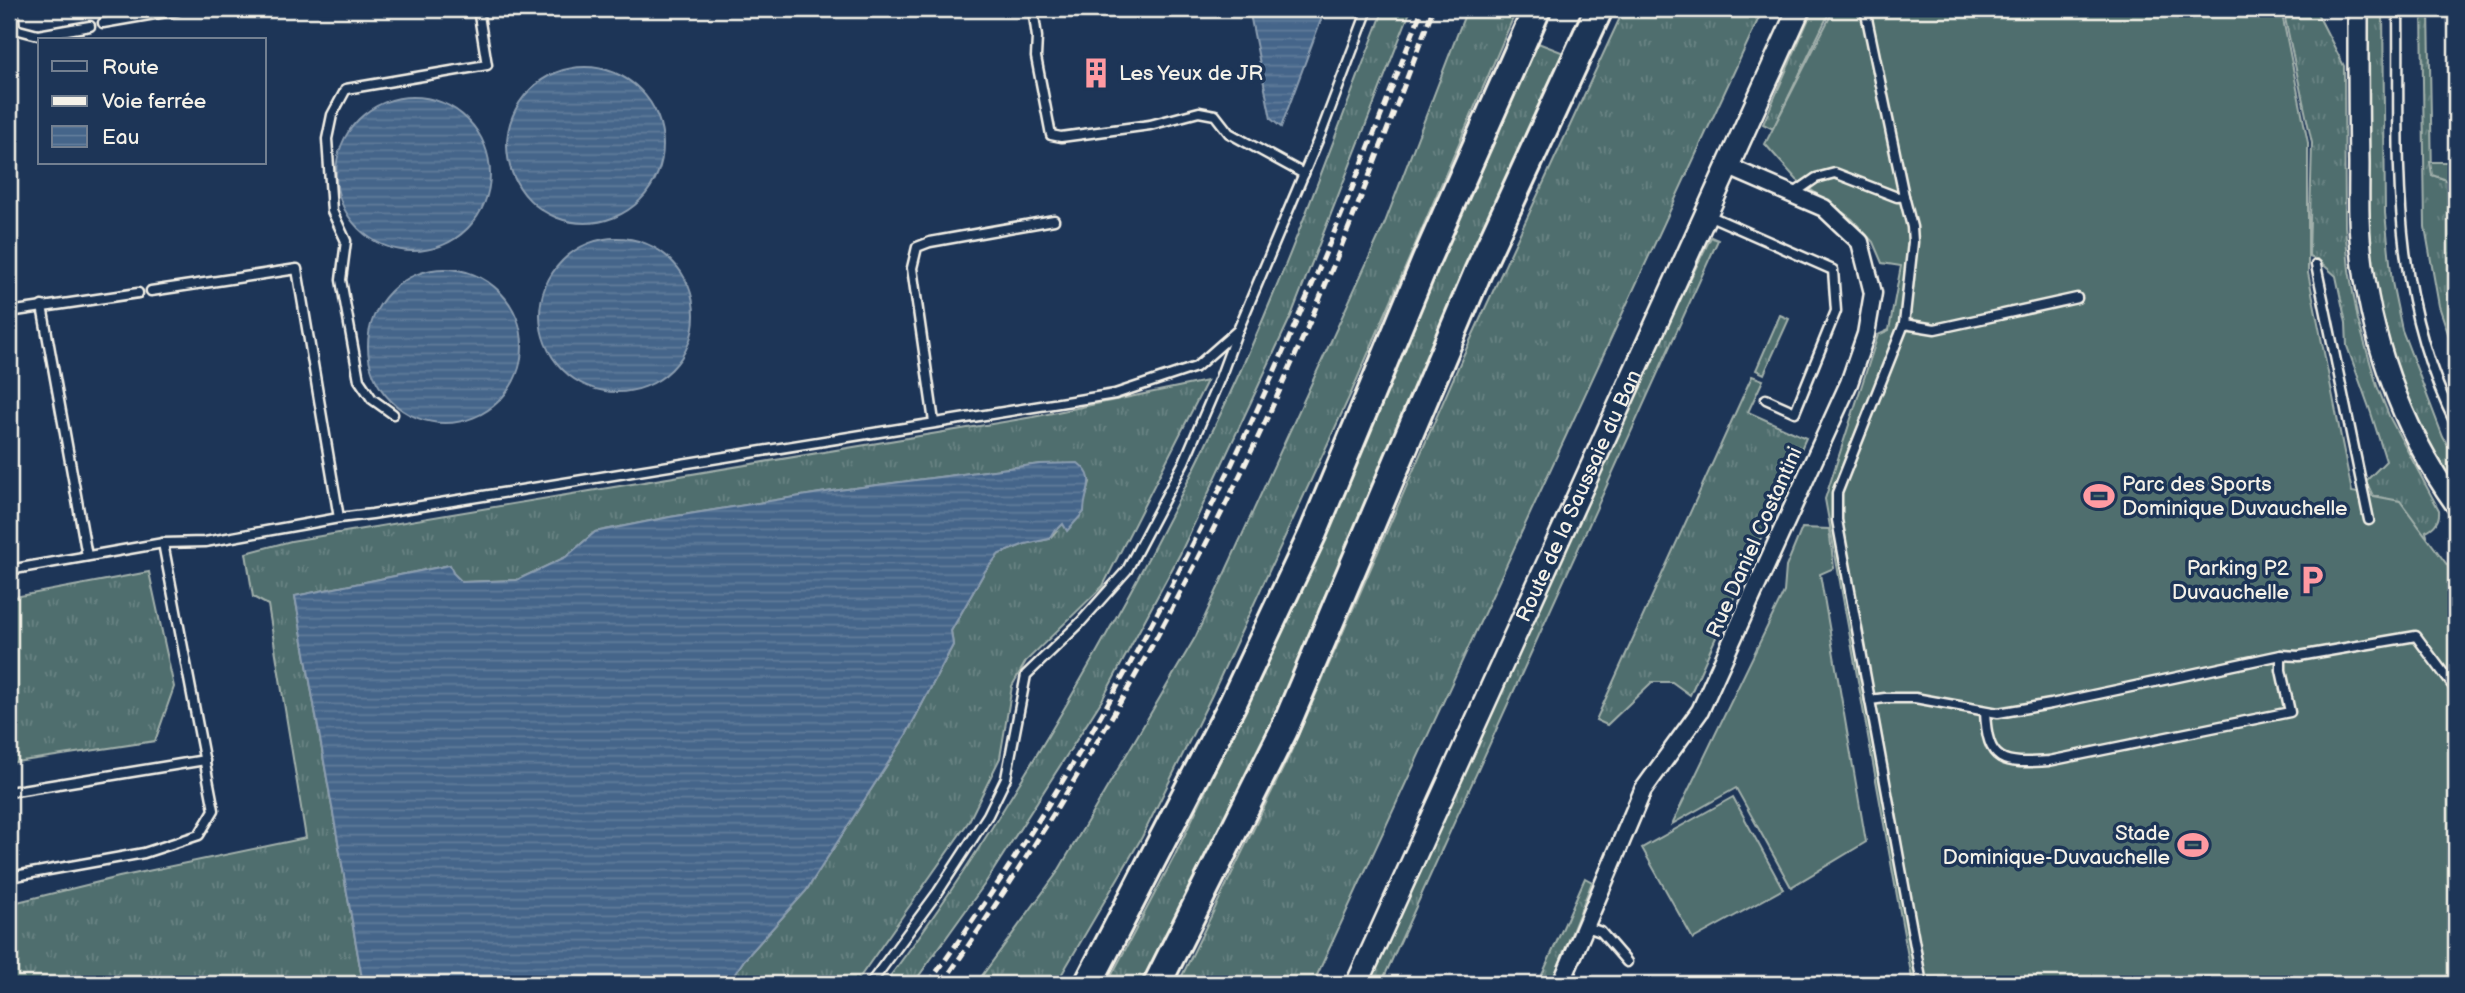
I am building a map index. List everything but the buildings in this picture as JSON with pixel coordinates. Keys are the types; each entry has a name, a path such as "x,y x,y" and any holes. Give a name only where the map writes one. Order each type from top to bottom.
{"highway":[{"path":"1088,984 1232,705 1313,533 1426,260 1538,9"},
{"path":"1157,984 1284,730 1478,272 1599,9"}],"main road":[{"name":"Route de la Saussaie du Ban","path":"1357,984 1800,9"}],"street":[{"path":"2358,9 2360,237 2371,313 2388,376 2442,485 2456,505"},
{"name":"Rue Daniel Costantini","path":"1561,984 1643,790 1700,711 1849,383 1866,334 1873,293 1860,242 1824,208 1729,167"}],"lane":[{"path":"13,9 12,30 38,35 90,26"},
{"path":"103,23 178,9"},
{"path":"393,414 372,399 359,380 341,280 346,241 332,211 327,139 332,114 346,89 487,65 478,9"},
{"path":"1033,9 1037,37 1036,57 1051,135 1061,137 1150,125 1199,111 1215,115 1228,134 1304,174"},
{"path":"870,984 938,892 988,815 1006,778 1026,675 1079,624 1126,570 1184,462 1304,174 1368,9"},
{"path":"1866,9 1913,242 1904,324 1837,492 1837,520 1922,984"},
{"path":"2398,9 2400,207 2406,270 2424,346 2456,425"},
{"path":"1793,194 1816,178 1835,173 1897,197 1904,196"},
{"path":"1707,214 1833,270 1836,311 1795,412 1766,399"},
{"path":"934,422 912,268 917,247 930,242 1054,220"},
{"path":"2316,265 2369,520"},
{"path":"151,291 297,269 339,517"},
{"path":"9,312 138,293"},
{"path":"1904,324 1935,329 2077,298"},
{"path":"42,306 87,556"},
{"path":"9,570 163,542 205,542 339,517 372,514 1115,394 1196,367 1238,330"},
{"path":"9,873 15,876 144,853 199,835 214,810 163,542"},
{"path":"1870,700 1915,698 1998,713 2281,655 2299,656 2416,636 2456,690"},
{"path":"1985,711 1986,731 1995,752 2012,763 2049,761 2290,712 2281,670 2281,655"},
{"path":"9,792 205,761"},
{"path":"1584,926 1601,932 1627,961"}],"green space":[{"path":"1384,9 1411,9 1291,316 1180,554 1102,700 984,885 913,984 884,984 957,881 1025,774 1152,552 1204,450 1252,346"},
{"path":"1467,9 1517,9 1352,391 1212,695 1142,837 1056,984 976,984 1057,873 1196,636 1384,225"},
{"path":"1624,9 1763,9 1313,984 1178,984 1290,754 1463,356"},
{"path":"1813,9 1831,9 1773,129 1763,124"},
{"name":"Parc des Sports Dominique Duvauchelle","path":"1834,9 2281,9 2308,143 2308,273 2352,492 2400,501 2456,577 2456,984 1913,984 1825,499 1878,335 1889,330 1901,266 1882,263 1873,242 1852,219 1797,180 1765,144"},
{"path":"2283,9 2315,9 2344,66 2345,226 2349,270 2358,320 2377,386 2390,418 2439,510 2438,520 2426,531 2427,536 2386,539 2378,496 2373,496 2366,481 2386,461 2347,346 2346,323 2336,276 2318,260 2309,257 2312,143"},
{"path":"2367,9 2383,9 2385,213 2392,282 2402,330 2443,437 2456,460 2456,489 2422,432 2398,375 2382,317 2368,197"},
{"path":"2422,9 2429,9 2432,175 2456,183 2456,357 2439,306 2425,227"},
{"path":"1538,43 1564,53 1220,839 1145,984 1107,984 1175,855 1263,671 1320,533"},
{"path":"2430,162 2456,162 2456,183 2432,175"},
{"path":"1711,237 1718,240 1381,984 1369,984 1668,324"},
{"path":"1780,315 1789,319 1764,374 1756,370"},
{"path":"1752,376 1763,380 1748,412 1806,438 1690,695 1672,682 1652,682 1607,725 1596,720"},
{"path":"1207,381 1103,586 1026,661 1012,686 1000,758 969,821 855,984 728,984 744,960 806,891 906,735 953,645 951,631 985,571 999,554 1025,544 1049,539 1063,523 1067,530 1084,503 1090,482 1040,464 839,490 595,532 566,557 517,580 462,582 453,573 450,565 295,596 363,984 9,984 9,904 119,877 306,838 268,605 253,597 246,553 291,541 1033,417"},
{"path":"1802,528 1829,529 1834,568 1820,574 1866,842 1791,887 1736,788 1672,824 1784,592 1786,567"},
{"path":"149,572 174,687 155,741 9,763 9,598"},
{"path":"1733,797 1783,889 1693,939 1642,848"},
{"path":"1585,878 1592,882 1551,984 1538,984"}],"water":[{"path":"1249,9 1325,9 1281,127 1271,119"},
{"path":"585,67 615,73 640,90 657,115 663,145 657,175 640,200 615,217 585,223 555,217 530,200 513,175 507,145 513,115 530,90 555,73"},
{"path":"413,97 443,103 468,119 484,144 490,174 484,204 468,229 443,245 413,251 383,245 358,229 342,204 336,174 342,144 358,119 383,103"},
{"path":"617,238 647,244 672,260 688,285 694,315 688,345 672,370 647,386 617,392 587,386 562,370 546,345 540,315 546,285 562,260 587,244"},
{"path":"445,269 474,275 499,292 516,317 522,346 516,375 499,400 474,417 445,423 416,417 391,400 374,375 368,346 374,317 391,292 416,275"},
{"path":"1078,463 1088,474 1089,480 1084,512 1067,531 1063,524 1055,529 1049,539 1025,544 999,554 985,571 951,631 953,645 906,735 806,891 744,960 728,984 363,984 295,596 450,565 453,573 462,582 517,580 566,557 595,532 839,490 1040,464"}],"railway":[{"path":"928,984 1006,870 1079,754 1146,635 1208,513 1321,265 1422,9"},
{"path":"942,984 1068,790 1145,658 1217,521 1276,398 1324,288 1433,9"}],"place":[{"name":"Les Yeux de JR","path":"1096,73"},
{"name":"Parc des Sports Dominique Duvauchelle","path":"2099,496"},
{"name":"Parking P2 Duvauchelle","path":"2312,580"},
{"name":"Stade Dominique-Duvauchelle","path":"2193,845"}]}
